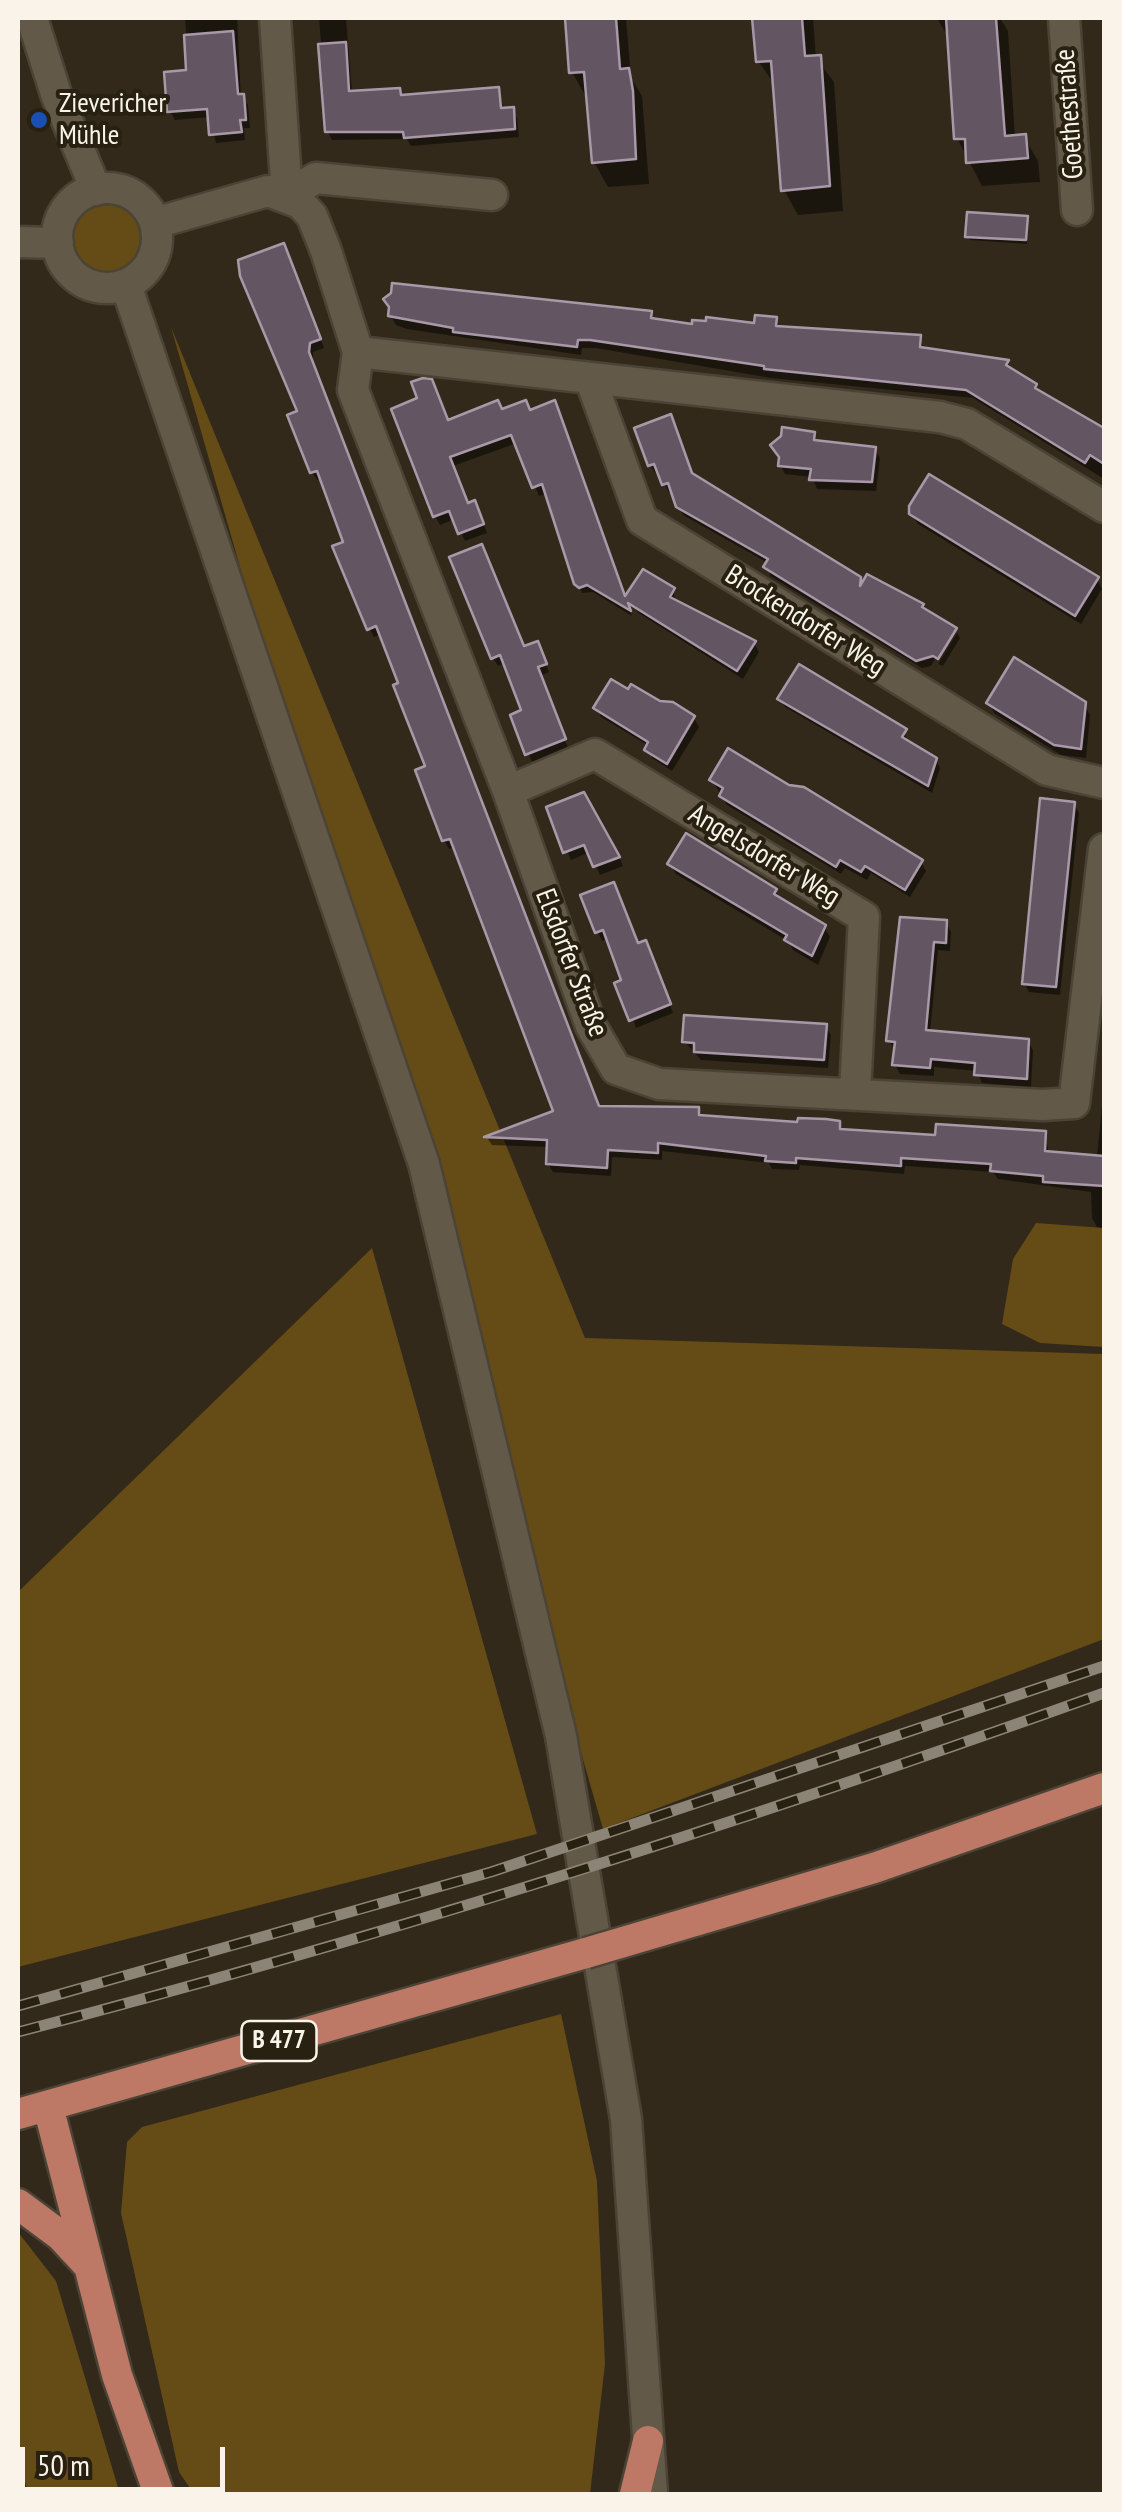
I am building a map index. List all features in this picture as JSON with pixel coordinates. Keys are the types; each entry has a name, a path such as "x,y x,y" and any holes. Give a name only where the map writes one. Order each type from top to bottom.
{"main road":[{"name":"B 477","path":"18,2114 510,1976 874,1868 1104,1788"},
{"path":"48,2106 117,2375 159,2494"},
{"path":"18,2204 61,2236 88,2264"},
{"path":"635,2494 648,2442"}],"street":[{"path":"32,18 56,94 96,190"},
{"path":"275,18 287,195"},
{"name":"Goethestraße","path":"1064,18 1077,210"},
{"path":"155,223 268,191 287,195 316,178 492,195"},
{"path":"110,188 138,198 155,223 158,238 149,266 126,284 111,288 81,281 61,258 58,243 63,215 71,204 96,190 110,188"},
{"name":"Elsdorfer Straße","path":"287,195 312,216 358,352 353,390 508,791 591,1026 616,1070 658,1084 1043,1105 1074,1103 1104,849"},
{"path":"18,242 58,243"},
{"path":"126,284 424,1164 561,1736 626,2118 652,2494"},
{"path":"358,352 940,417 967,424 1104,507"},
{"name":"Brockendorfer Weg","path":"590,378 642,520 1047,770 1104,783"},
{"name":"Angelsdorfer Weg","path":"508,791 595,754 864,918 854,1092"}],"shaded area":[{"path":"107,202 132,212 142,237 132,262 107,272 82,262 72,237 82,212"},
{"path":"171,327 585,1338 1104,1354 1104,1639 603,1829"},
{"path":"1036,1223 1104,1228 1104,1347 1040,1343 1002,1324 1013,1259"},
{"path":"372,1248 537,1834 18,1967 18,1592"},
{"path":"561,2014 597,2181 605,2364 590,2494 194,2494 179,2472 121,2213 127,2142 142,2127"},
{"path":"18,2232 56,2281 120,2494 29,2494 18,2462"}],"building":[{"path":"565,18 616,18 620,69 629,68 633,91 636,159 592,163 584,72 569,73"},
{"path":"752,18 802,18 805,56 821,55 830,186 781,191 771,61 756,62"},
{"path":"946,18 996,18 1005,136 1026,134 1028,158 966,163 965,139 954,139"},
{"path":"233,31 238,94 244,94 246,120 240,120 242,132 209,135 207,109 167,112 164,72 186,70 184,35"},
{"path":"346,42 349,91 400,88 401,95 499,87 501,108 514,107 515,129 404,138 403,132 325,132 318,44"},
{"path":"967,212 1028,216 1026,240 965,237"},
{"path":"284,243 321,339 310,343 309,352 599,1106 699,1107 699,1115 797,1122 798,1118 826,1119 840,1121 840,1129 935,1135 936,1124 1046,1131 1045,1151 1104,1156 1104,1186 1043,1182 1043,1176 990,1171 991,1164 901,1158 901,1166 796,1158 796,1163 658,1143 658,1153 608,1150 607,1168 546,1164 547,1140 484,1137 553,1111 450,839 442,841 415,770 425,766 393,685 398,683 376,626 367,630 332,546 343,542 317,471 310,473 287,415 297,411 240,276 238,260"},
{"path":"392,283 652,311 651,318 692,324 692,320 706,321 706,317 754,323 755,315 777,317 776,326 921,335 920,347 1009,360 1006,365 1037,384 1035,388 1104,428 1104,464 1090,455 1085,463 966,390 764,369 590,340 578,340 577,347 453,332 453,328 388,316 389,307 383,299 391,293"},
{"path":"432,379 448,420 498,400 502,409 526,400 530,410 555,400 625,596 643,569 675,588 670,597 756,641 737,671 628,603 631,611 587,585 579,588 574,584 542,484 532,488 511,435 450,457 468,503 475,500 484,524 458,534 449,511 433,517 391,409 417,398 411,382"},
{"path":"671,414 692,473 861,577 860,586 867,574 924,604 922,607 957,628 938,659 933,656 916,661 763,567 768,559 676,507 668,483 662,485 654,464 648,466 634,428"},
{"path":"782,427 815,432 814,440 876,447 872,482 809,480 811,469 778,466 779,457 770,445 781,436"},
{"path":"929,474 1099,577 1075,616 909,514 909,506"},
{"path":"482,544 524,646 538,641 547,664 538,667 566,739 525,755 510,715 521,710 500,655 491,659 449,557"},
{"path":"1014,657 1086,702 1081,749 1054,745 986,703"},
{"path":"799,664 907,729 902,737 937,758 928,786 777,699"},
{"path":"611,679 628,689 631,684 660,701 673,702 695,716 667,764 644,750 648,742 593,708"},
{"path":"728,748 789,785 804,787 923,860 905,890 865,866 861,872 840,860 836,867 719,796 723,788 709,780"},
{"path":"584,792 620,857 593,867 584,845 563,853 546,807"},
{"path":"1040,798 1075,802 1056,987 1022,984"},
{"path":"686,833 777,889 774,894 826,925 812,956 784,940 787,935 667,864"},
{"path":"614,882 638,943 646,940 671,1004 629,1021 614,983 621,980 603,930 595,933 580,895"},
{"path":"900,917 947,920 946,943 934,942 926,1030 1029,1039 1027,1079 974,1075 975,1063 931,1059 930,1068 892,1065 895,1042 886,1041"},
{"path":"684,1015 827,1024 824,1060 694,1052 694,1043 682,1042"}],"railway":[{"path":"18,2006 491,1872 1104,1666"},
{"path":"18,2032 292,1957 565,1875 835,1787 1104,1693"}],"place":[{"name":"Zievericher Mühle","path":"39,120"}]}
